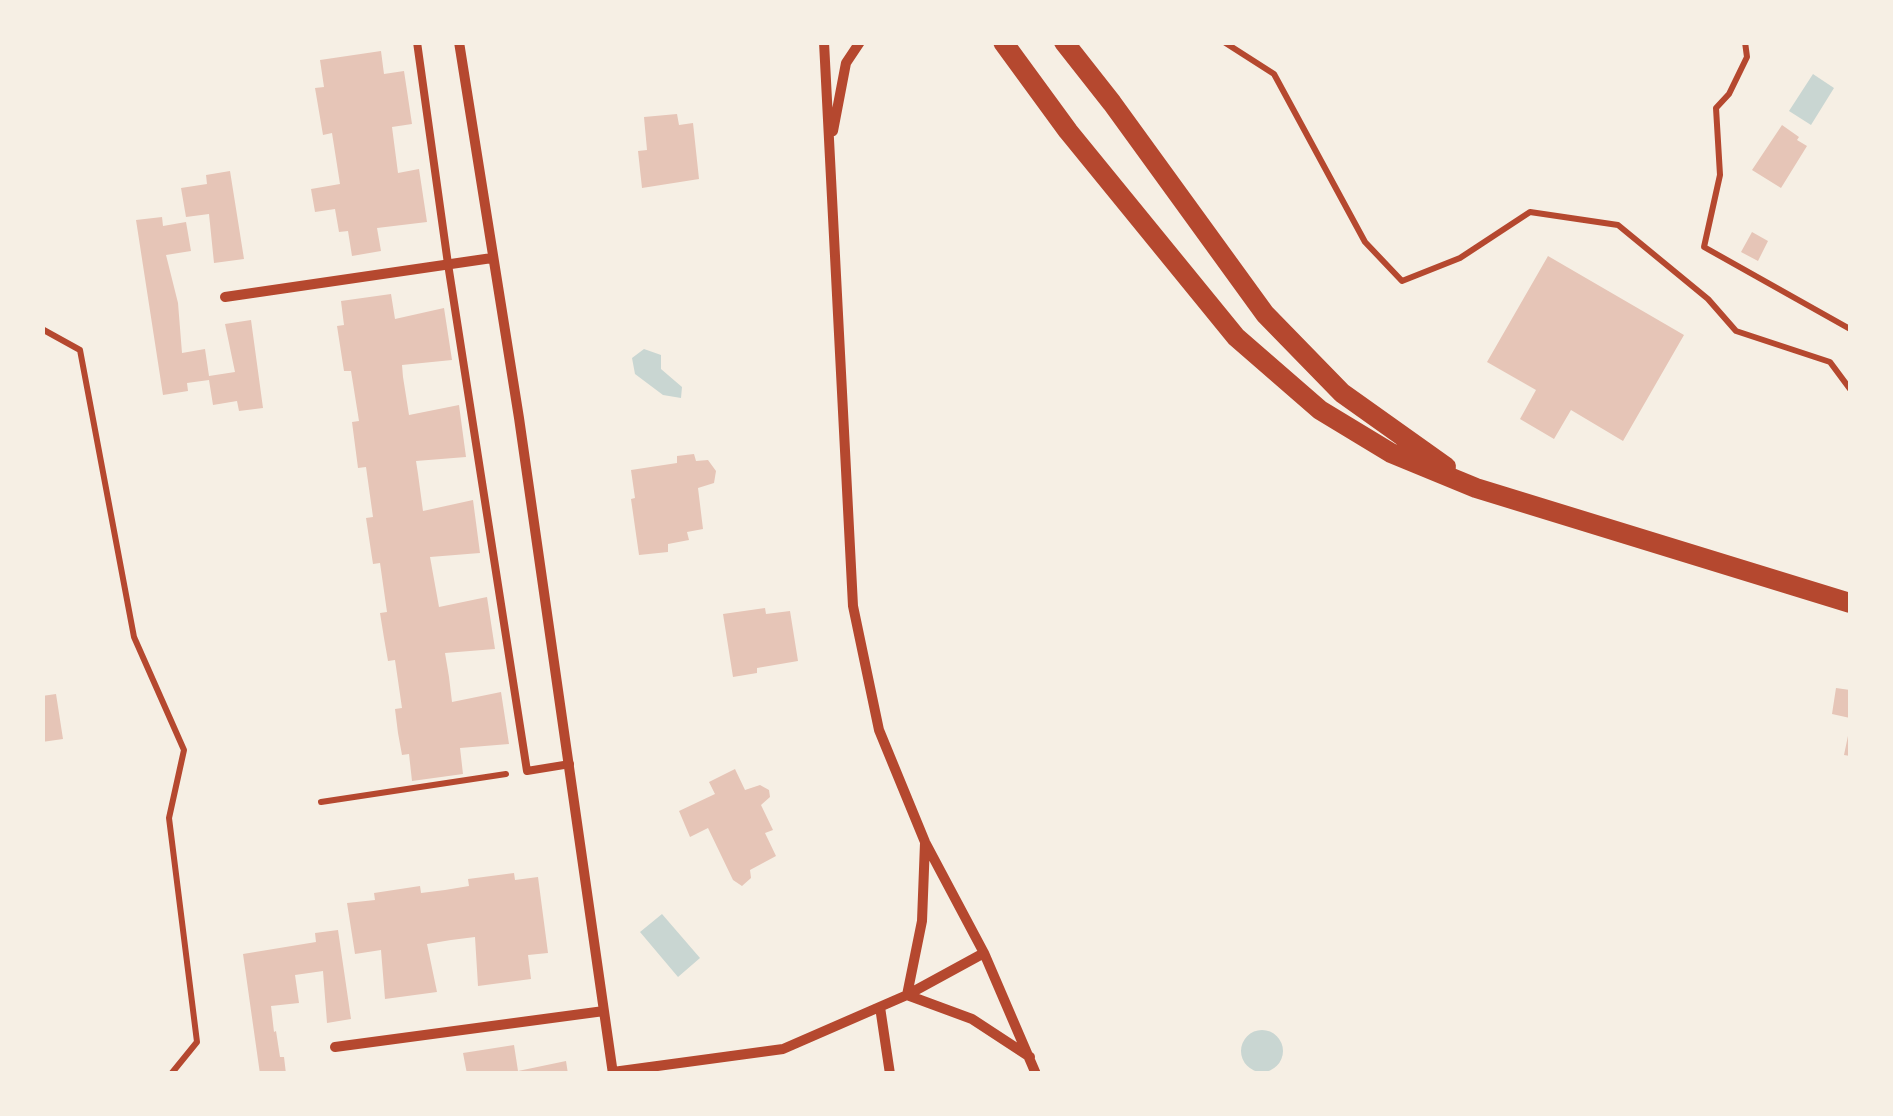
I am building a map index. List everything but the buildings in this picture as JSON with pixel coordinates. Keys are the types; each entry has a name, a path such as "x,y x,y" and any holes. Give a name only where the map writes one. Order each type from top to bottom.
{"main road":[{"path":"1003,42 1068,131 1236,338 1320,410 1391,453 1476,488 1850,603"},
{"path":"1064,42 1265,314 1342,392 1476,488"}],"street":[{"path":"460,42 613,1073 783,1048 907,995 984,954"},
{"path":"824,42 853,606 879,730 925,842 984,954 1036,1074"},
{"path":"830,146 846,63 860,42"},
{"path":"225,298 492,258"},
{"path":"907,995 922,921 925,842"},
{"path":"907,995 972,1019 1031,1057"},
{"path":"880,1007 890,1074"},
{"path":"336,1047 604,1012"}],"lane":[{"path":"417,42 527,771 570,764"}],"path":[{"path":"1224,42 1274,74 1365,242 1402,281 1460,258 1530,212 1618,225 1708,300 1736,332 1830,362 1850,389"},
{"path":"1745,42 1746,57 1729,94 1716,108 1720,175 1704,247 1850,329"},
{"path":"42,330 80,350 134,637 184,750 169,818 196,1042 172,1074"},
{"path":"322,802 527,771"}],"shaded area":[{"path":"1813,74 1834,88 1811,125 1789,111"},
{"path":"644,349 661,355 661,369 682,387 681,398 663,395 635,374 632,358"},
{"path":"662,914 700,958 678,977 640,932"},
{"path":"1262,1030 1277,1036 1283,1051 1277,1066 1262,1072 1247,1066 1241,1051 1247,1036"}]}
